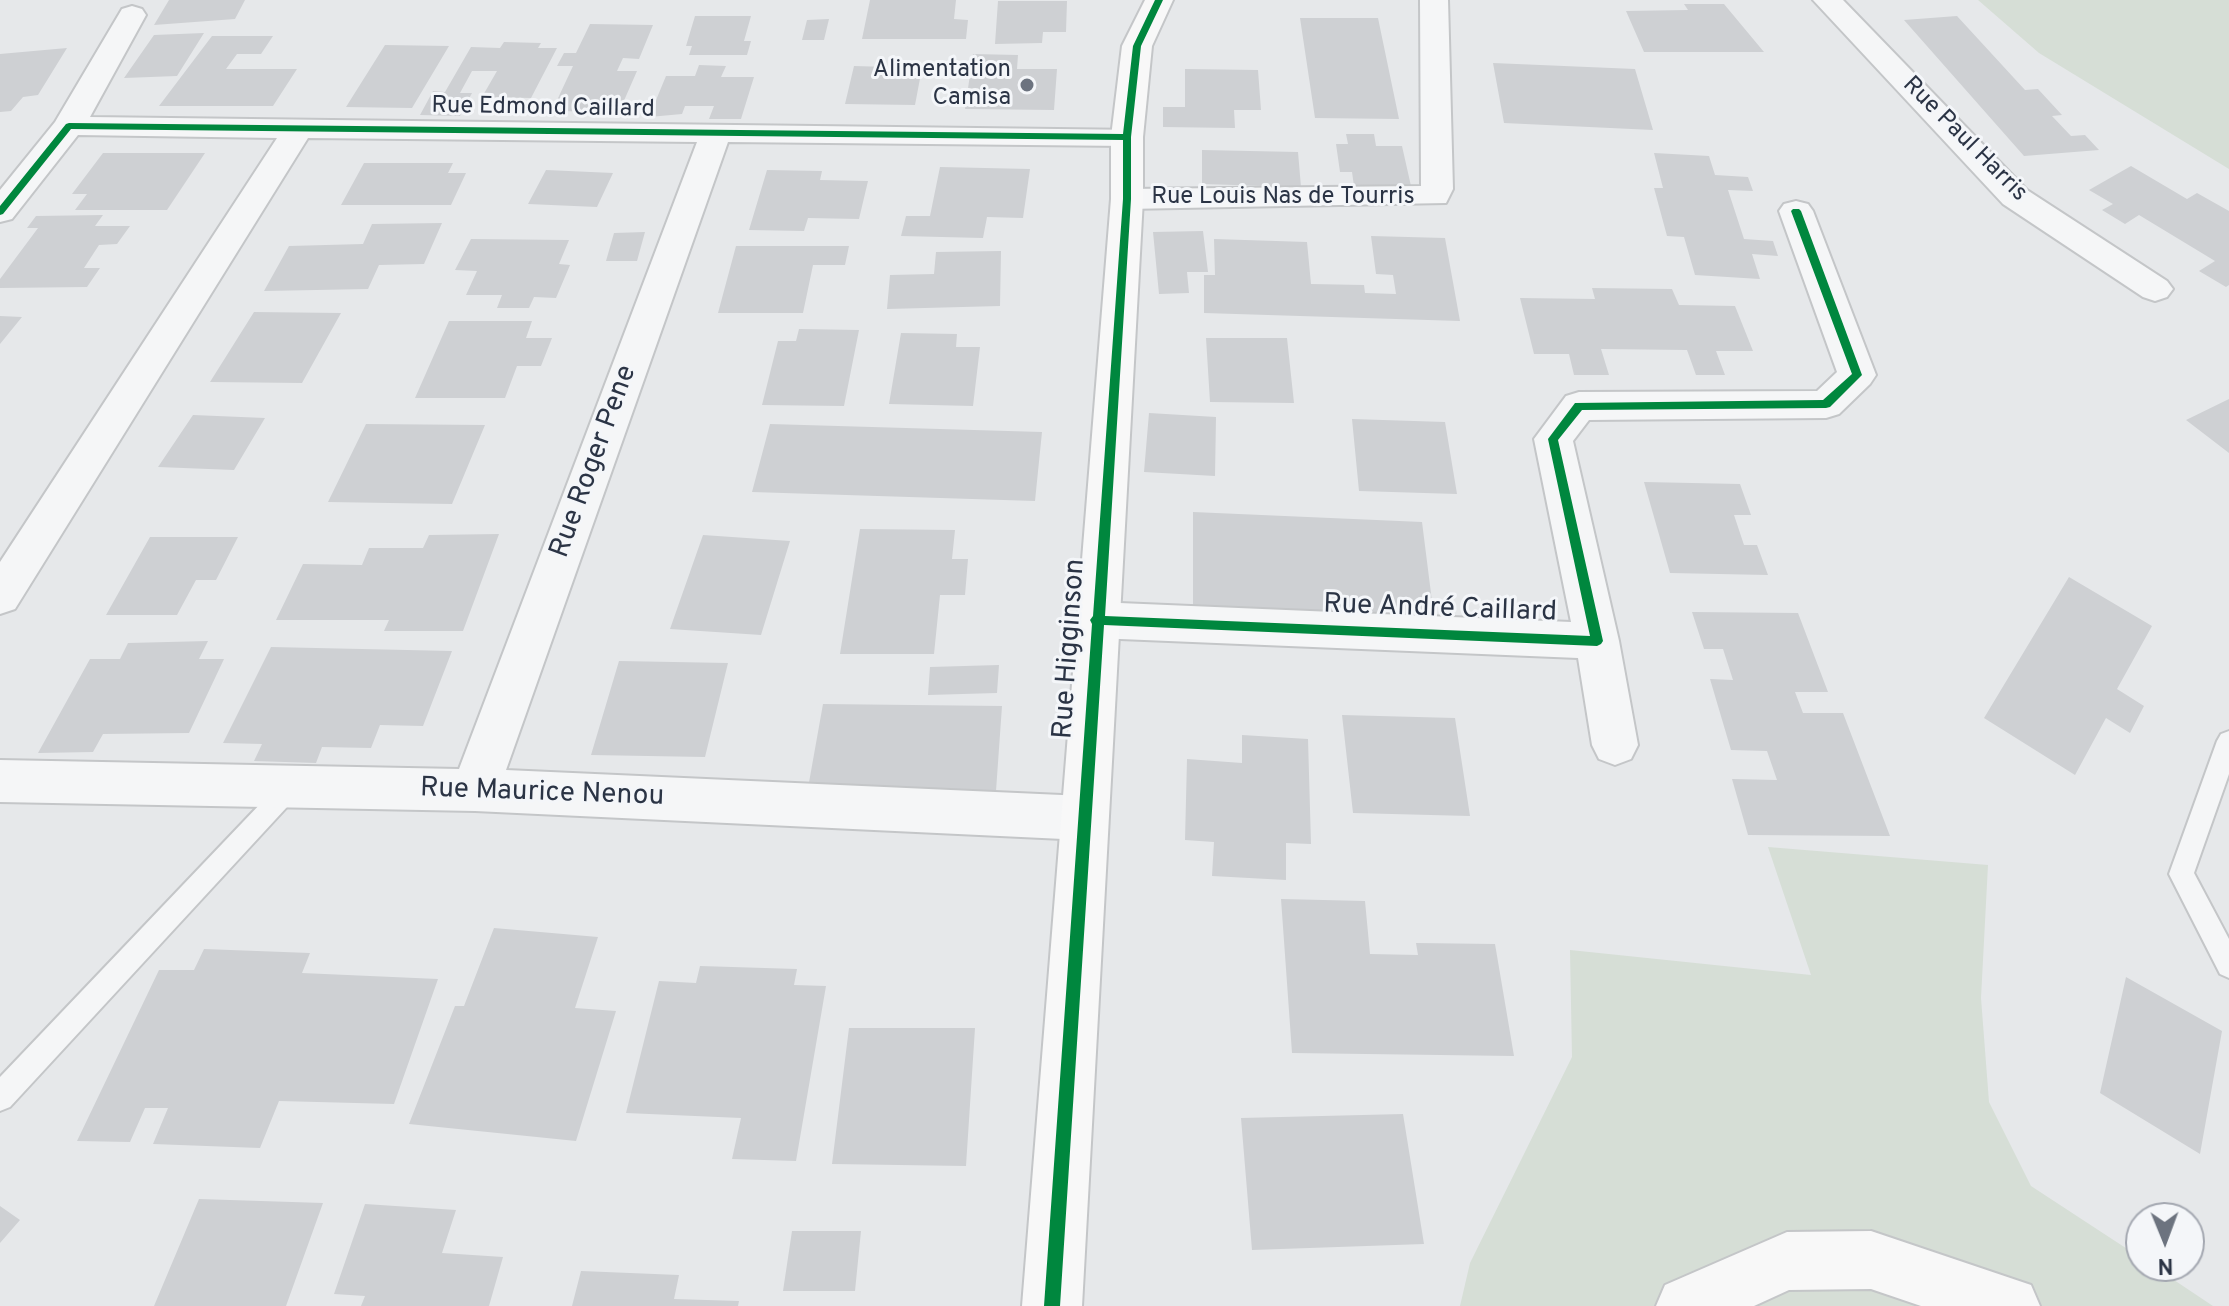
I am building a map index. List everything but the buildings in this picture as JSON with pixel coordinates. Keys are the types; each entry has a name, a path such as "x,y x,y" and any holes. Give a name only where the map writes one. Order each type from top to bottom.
{"street":[{"name":"Rue Higginson","path":"1052,1306 1096,620 1127,199 1127,137 1137,46 1159,0"},
{"name":"Rue Louis Nas de Tourris","path":"1127,199 1434,196 1437,189 1434,0"},
{"name":"Rue Paul Harris","path":"1827,0 2015,197 2155,289"},
{"path":"0,212 69,126 132,15"},
{"name":"Rue Edmond Caillard","path":"69,126 1127,137"},
{"path":"0,597 299,127"},
{"name":"Rue Roger Pene","path":"475,790 716,133"},
{"name":"Rue André Caillard","path":"1615,745 1597,641 1553,439 1579,406 1826,404 1857,375 1796,211"},
{"name":"Rue André Caillard","path":"1096,620 1597,641"},
{"name":"Rue Maurice Nenou","path":"0,781 475,790 1084,818"},
{"path":"1686,1306 1787,1261 1829,1260 1871,1260 2010,1306"}],"lane":[{"path":"2229,741 2181,874 2229,965"},
{"path":"0,1097 292,786"}],"shaded area":[{"path":"1978,0 2229,0 2229,169 2039,53"},
{"path":"1768,847 1988,865 1981,998 1989,1102 2031,1186 2125,1248 2125,1282 2177,1282 2213,1306 1460,1306 1470,1263 1572,1057 1570,950 1811,975"}],"cycle path":[{"path":"1052,1306 1127,199 1127,137 1137,46 1159,0"},
{"path":"0,212 69,126 1127,137"},
{"path":"1096,620 1597,641 1553,439 1579,406 1826,404 1857,375 1796,211"}],"place":[{"name":"Alimentation Camisa","path":"1027,85"}]}
